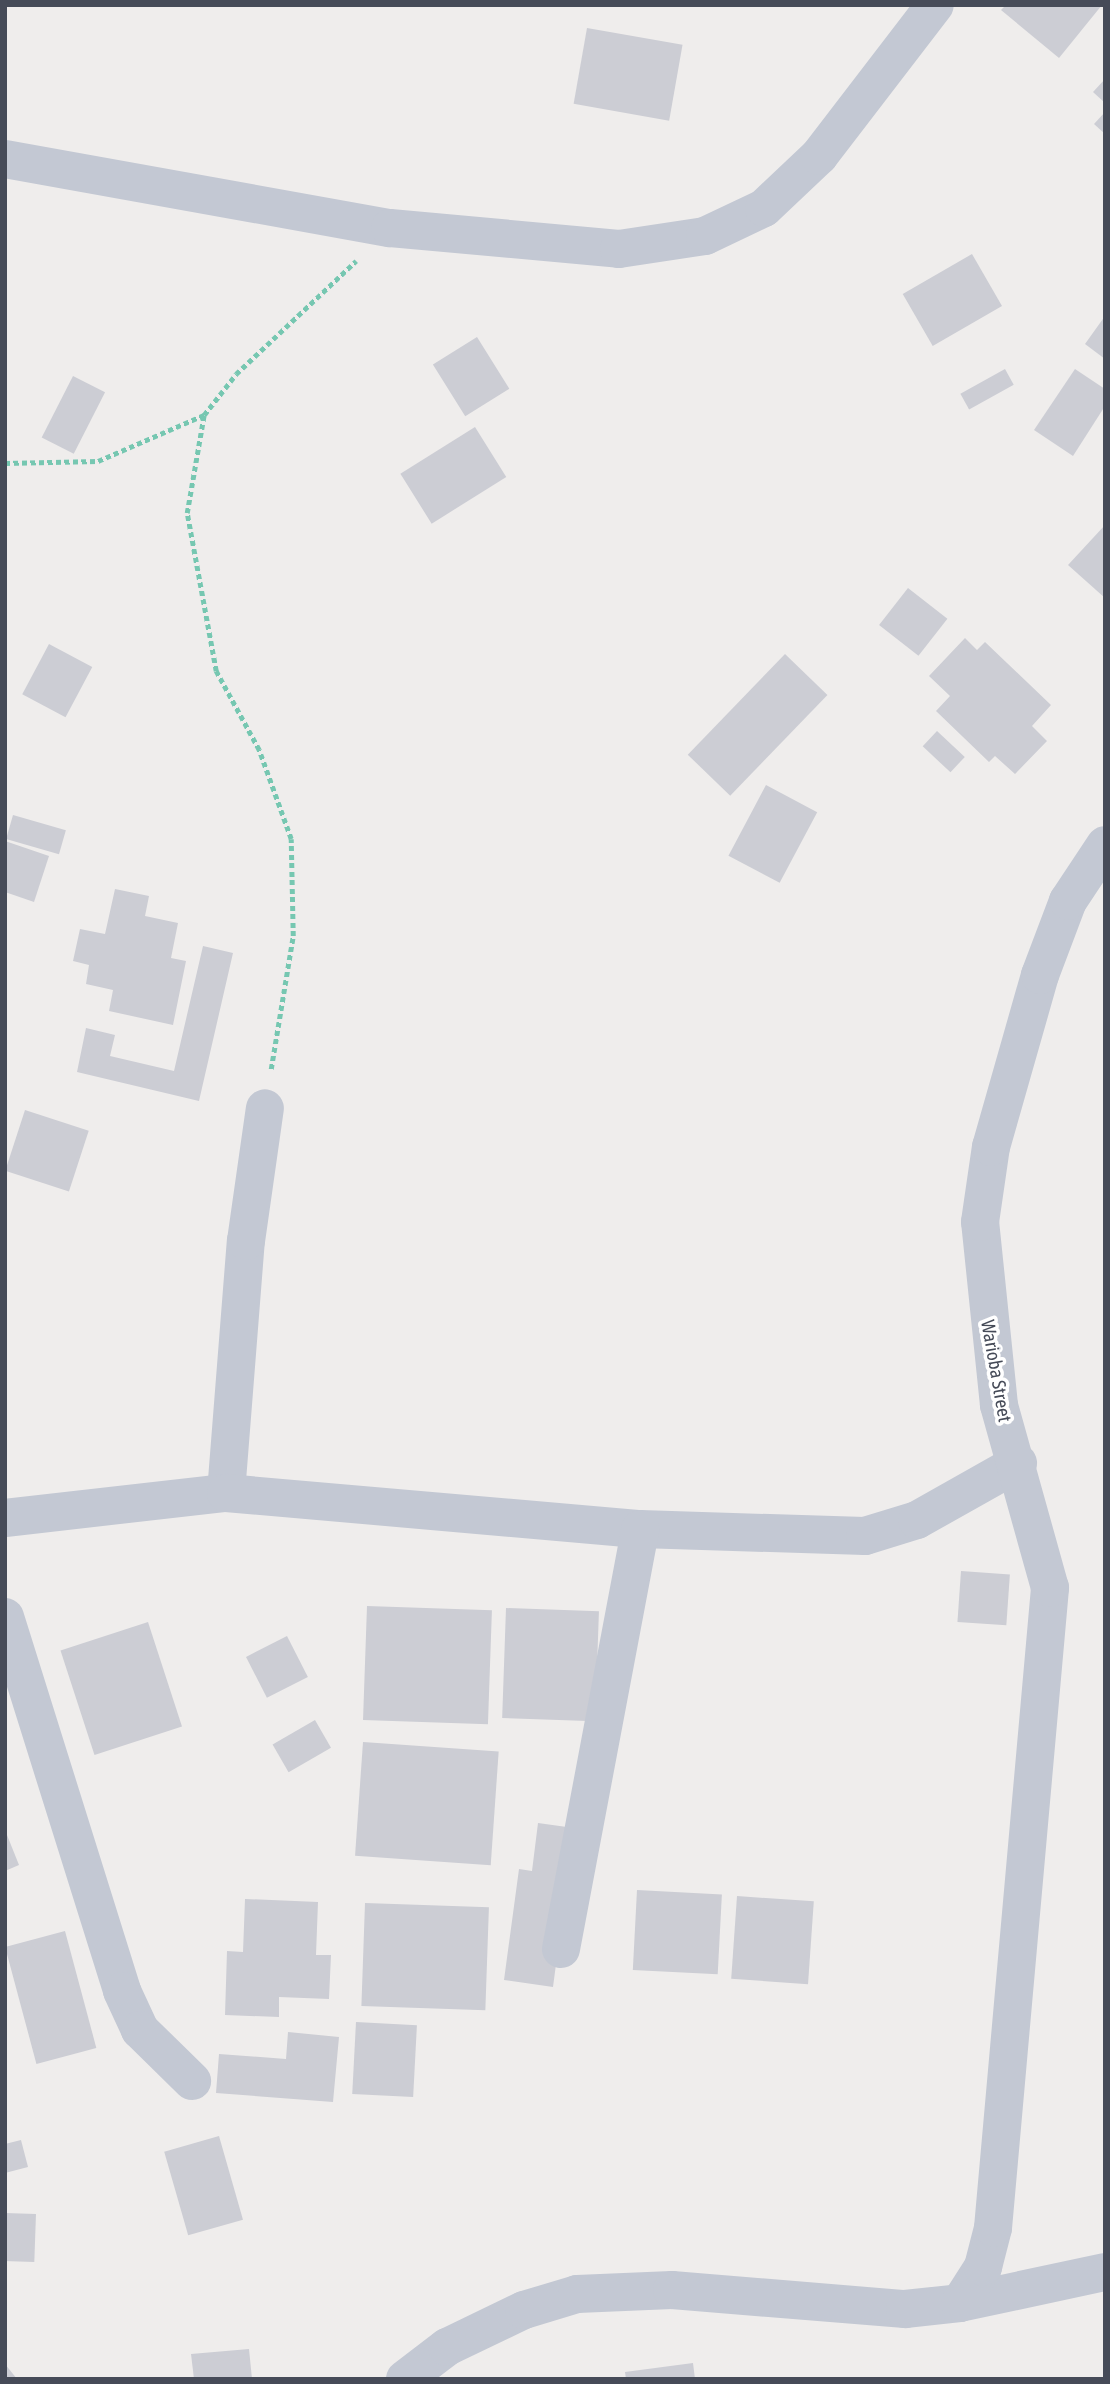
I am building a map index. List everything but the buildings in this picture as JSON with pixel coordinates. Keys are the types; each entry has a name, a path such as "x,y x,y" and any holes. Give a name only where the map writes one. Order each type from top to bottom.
{"street":[{"path":"5,159 390,228 619,249 705,236 764,208 818,156 935,5"},
{"name":"Warioba Street","path":"960,2303 983,2267 993,2228 1020,1955 1050,1588 989,1350 980,1222 991,1147 1040,975 1068,901 1105,845"},
{"path":"226,1493 246,1241 265,1108"},
{"path":"5,1518 226,1493 640,1529 865,1536 917,1520 1018,1463"},
{"path":"561,1949 640,1529"},
{"path":"5,1617 122,1991 140,2030 192,2081"},
{"path":"405,2379 447,2347 524,2310 577,2294 671,2290 905,2309 960,2303 1105,2273"}],"path":[{"path":"265,1108 293,936 291,839 259,750 216,671 197,588 187,513 204,415 236,374 390,228"},
{"path":"5,463 98,461 204,415"}]}
